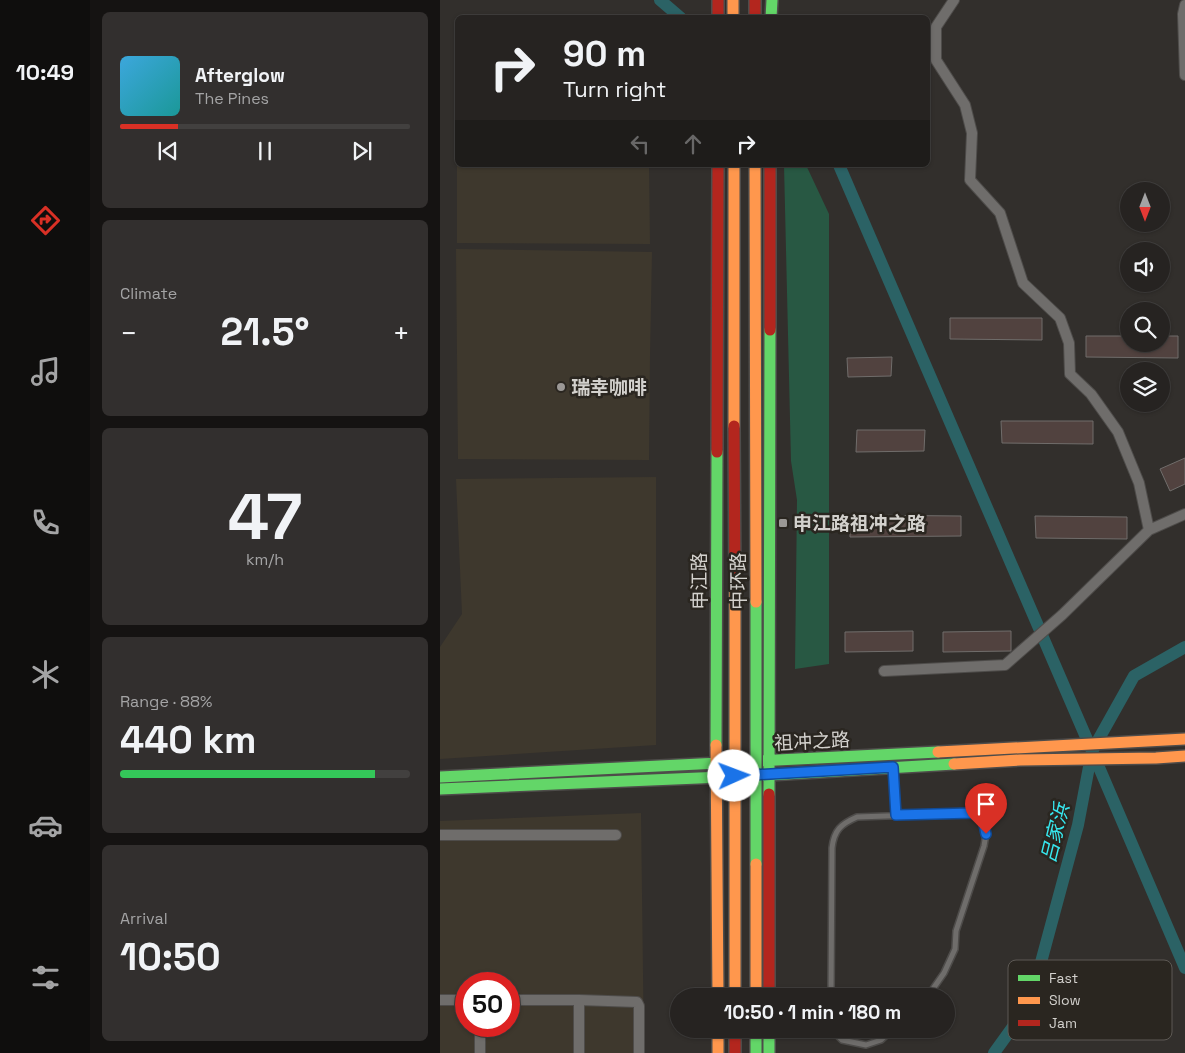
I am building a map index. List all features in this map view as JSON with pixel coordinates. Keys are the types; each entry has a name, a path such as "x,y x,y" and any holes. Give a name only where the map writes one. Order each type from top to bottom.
{"main road":[{"path":"733,0 733,15"},
{"path":"754,0 754,15"},
{"path":"772,0 772,15"},
{"name":"申江路","path":"718,167 716,764 718,988"},
{"name":"中环路","path":"734,167 735,988"},
{"name":"中环路","path":"755,167 756,988"},
{"path":"769,988 770,167"},
{"name":"祖冲之路","path":"440,777 1185,739"},
{"name":"祖冲之路","path":"440,790 769,775 1020,760 1185,756"},
{"path":"718,1038 718,1053"},
{"path":"735,1038 735,1053"},
{"path":"756,1038 756,1053"},
{"path":"769,1038 769,1053"}],"street":[{"path":"954,0 936,27 936,60 965,105 972,133 970,180 1000,213 1023,283 1060,318 1069,343 1070,374 1091,394 1118,432 1139,483 1149,530"},
{"path":"1185,5 1183,14 1185,75"},
{"path":"884,671 1005,665 1062,615 1149,530 1185,514"},
{"path":"440,836 616,836"},
{"path":"440,1000 455,1000"},
{"path":"520,1000 637,1002 639,1006 639,1053"},
{"path":"579,1000 579,1053"},
{"path":"480,1037 480,1053"}],"lane":[{"path":"893,767 896,815"},
{"path":"831,988 833,840 839,828 846,821 857,817 973,813 983,820 986,834 956,931 955,948 944,973 934,988"},
{"path":"840,1038 866,1045 883,1038"}],"shaded area":[{"path":"457,167 649,167 650,244 457,243"},
{"path":"456,249 652,252 649,460 458,459"},
{"path":"656,477 656,745 440,759 440,647 462,614 456,479"},
{"path":"641,813 644,1053 440,1053 440,821"}],"green space":[{"path":"784,167 807,167 829,214 829,664 795,669 797,500 791,461"}],"building":[{"path":"950,318 1042,318 1042,340 950,339"},
{"path":"1086,336 1120,336 1120,352 1170,352 1170,336 1178,336 1178,358 1086,357"},
{"path":"892,357 891,376 848,377 847,358"},
{"path":"1001,421 1093,421 1093,444 1002,443"},
{"path":"857,430 925,430 924,451 856,452"},
{"path":"1185,458 1185,484 1170,491 1160,469"},
{"path":"850,515 961,516 961,536 850,537"},
{"path":"1035,516 1127,517 1127,539 1036,538"},
{"path":"913,631 913,651 845,652 845,632"},
{"path":"1011,631 1011,651 943,652 943,632"}],"waterway":[{"path":"660,0 678,15"},
{"path":"840,167 1185,968"},
{"name":"吕家浜","path":"1042,960 1078,825 1092,751 1134,676 1185,647"},
{"name":"吕家浜","path":"994,1053 1008,1034"}],"traffic: fast":[{"path":"771,15 772,0"},
{"path":"769,794 770,330"},
{"path":"716,745 717,452"},
{"path":"756,602 756,864"},
{"path":"440,777 938,752"},
{"path":"440,789 769,775 954,764"},
{"path":"756,1038 756,1053"},
{"path":"769,1038 769,1053"}],"traffic: slow":[{"path":"733,0 733,15"},
{"path":"734,167 734,426"},
{"path":"755,167 756,602"},
{"path":"735,587 735,988"},
{"path":"938,752 1185,739"},
{"path":"716,745 718,988"},
{"path":"954,764 1020,760 1185,756"},
{"path":"756,864 756,988"},
{"path":"718,1038 718,1053"}],"traffic: jam":[{"path":"718,0 718,15"},
{"path":"755,0 755,15"},
{"path":"717,452 718,167"},
{"path":"770,167 770,330"},
{"path":"734,426 735,587"},
{"path":"769,794 769,988"},
{"path":"735,1038 735,1053"}],"place":[{"name":"瑞幸咖啡","path":"561,387"},
{"name":"申江路祖冲之路","path":"783,523"}],"route":[{"path":"734,776 893,767 896,815 973,813 983,820 986,834"}]}
